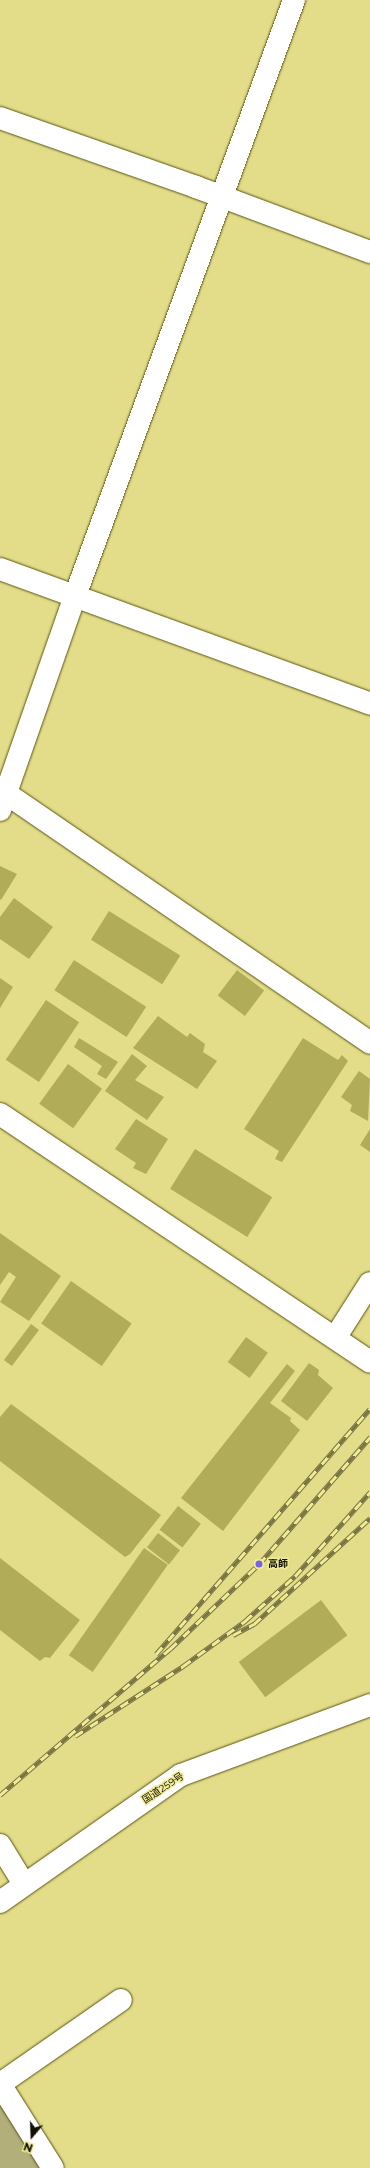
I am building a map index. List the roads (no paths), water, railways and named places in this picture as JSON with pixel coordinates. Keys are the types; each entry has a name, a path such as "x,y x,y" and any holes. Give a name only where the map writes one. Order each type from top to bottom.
{"main road":[{"path":"294,0 75,596 3,802 370,1043"},
{"path":"0,118 370,252"},
{"path":"0,569 370,704"},
{"path":"0,1114 370,1362"},
{"path":"335,1338 370,1283"},
{"name":"国道259号","path":"0,1902 181,1775 370,1705"},
{"path":"0,1845 24,1884"},
{"path":"52,2168 0,2084 121,2000"}],"railway":[{"path":"156,1654 370,1409"},
{"path":"0,1795 170,1649 259,1564 370,1437"},
{"path":"75,1736 183,1666 245,1621 295,1576 370,1492"},
{"path":"233,1635 254,1624 370,1518"}],"place":[{"name":"高師","path":"259,1564"}]}
